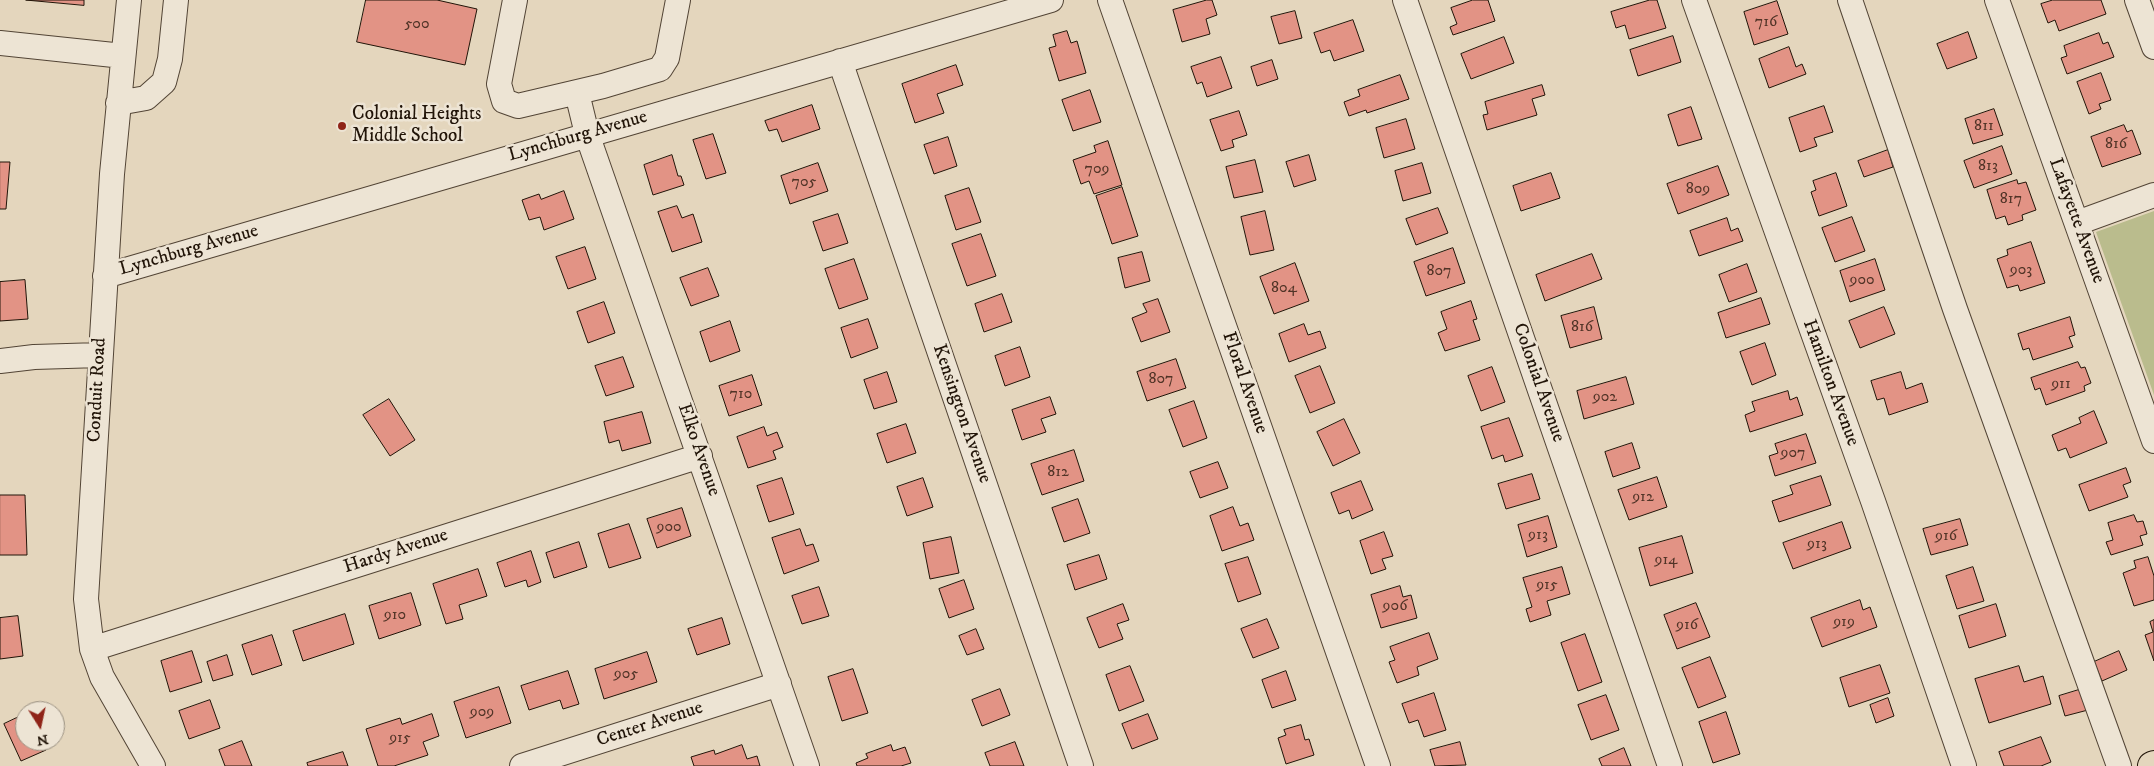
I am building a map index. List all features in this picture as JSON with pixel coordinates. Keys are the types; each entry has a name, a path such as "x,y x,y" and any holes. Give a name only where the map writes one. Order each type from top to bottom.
{"street":[{"name":"Conduit Road","path":"129,0 118,103 105,276 86,600 92,649 102,678 153,766"},
{"path":"118,103 146,98 164,82 170,59 176,0"},
{"path":"515,0 499,84 504,101 518,106 576,93 660,69 667,58 678,0"},
{"name":"Lynchburg Avenue","path":"105,276 1051,0"},
{"name":"Floral Avenue","path":"1110,0 1378,766"},
{"name":"Colonial Avenue","path":"1406,0 1670,766"},
{"name":"Hamilton Avenue","path":"1694,0 1873,501 1964,766"},
{"path":"1850,0 1955,309 2119,766"},
{"name":"Lafayette Avenue","path":"1997,0 2154,441"},
{"path":"2137,0 2154,47"},
{"path":"0,43 123,56"},
{"name":"Kensington Avenue","path":"840,61 1081,766"},
{"name":"Elko Avenue","path":"576,93 587,134 807,766"},
{"path":"2077,223 2154,195"},
{"path":"0,361 34,357 100,355"},
{"name":"Hardy Avenue","path":"92,649 700,456"},
{"name":"Center Avenue","path":"522,766 779,684"}],"green space":[{"path":"2154,211 2154,395 2096,232"}],"building":[{"path":"26,0 84,0 84,5"},
{"name":"Colonial Heights Middle School","path":"366,0 437,0 477,9 465,65 357,42"},
{"path":"1212,0 1217,15 1206,19 1210,34 1182,42 1173,10"},
{"path":"1473,0 1488,0 1495,21 1453,35 1450,27 1457,24 1451,8"},
{"path":"1650,0 1657,0 1666,28 1629,39 1625,25 1616,28 1611,12"},
{"path":"2053,0 2101,0 2106,14 2059,31 2055,20 2048,23 2041,4"},
{"path":"1777,1 1788,34 1754,45 1744,12"},
{"path":"1295,11 1302,38 1279,44 1271,17"},
{"path":"1353,20 1364,51 1334,61 1330,50 1321,53 1314,33"},
{"path":"1067,31 1071,43 1077,41 1086,73 1059,81 1049,48 1056,46 1053,35"},
{"path":"1968,32 1977,58 1947,69 1937,44"},
{"path":"2099,33 2103,44 2108,42 2114,57 2067,74 2061,58 2067,56 2064,46"},
{"path":"1673,36 1681,62 1638,76 1630,50"},
{"path":"1504,37 1514,63 1471,79 1461,54"},
{"path":"1789,47 1796,67 1802,64 1806,74 1769,88 1759,59"},
{"path":"1221,57 1232,88 1207,97 1202,82 1197,84 1191,67"},
{"path":"1272,60 1278,79 1257,86 1251,67"},
{"path":"956,65 963,85 937,94 944,113 915,123 902,84"},
{"path":"2101,73 2111,100 2099,104 2101,109 2089,114 2077,82"},
{"path":"1400,75 1409,99 1367,113 1366,110 1349,116 1344,102 1360,96 1358,90"},
{"path":"1542,85 1545,95 1532,99 1537,115 1487,130 1483,115 1488,114 1485,102"},
{"path":"1090,90 1101,122 1073,131 1062,100"},
{"path":"812,105 820,129 782,142 777,129 769,131 765,121"},
{"path":"1824,106 1833,132 1814,138 1817,146 1800,152 1789,118"},
{"path":"1691,107 1702,139 1678,146 1668,115"},
{"path":"1994,109 2003,135 1973,144 1965,119"},
{"path":"1239,111 1247,135 1232,140 1234,147 1221,151 1210,120"},
{"path":"1406,119 1415,149 1384,158 1376,128"},
{"path":"2124,125 2127,132 2132,130 2141,154 2102,167 2091,137"},
{"path":"713,134 726,173 706,179 693,140"},
{"path":"948,137 957,166 934,174 924,145"},
{"path":"1108,141 1122,185 1094,194 1089,181 1081,184 1073,160 1096,152 1094,146"},
{"path":"2002,146 2012,174 1974,188 1964,161"},
{"path":"1888,150 1893,167 1864,177 1858,161"},
{"path":"672,155 678,176 681,176 684,185 653,195 644,165"},
{"path":"1309,155 1316,180 1294,187 1286,162"},
{"path":"1255,160 1263,192 1234,198 1226,167"},
{"path":"0,162 10,162 6,209 0,209"},
{"path":"818,163 828,191 790,204 781,176"},
{"path":"1422,163 1431,193 1403,201 1395,171"},
{"path":"1718,166 1729,195 1678,214 1667,184"},
{"path":"1551,173 1560,198 1521,211 1513,186"},
{"path":"1836,173 1847,206 1819,216 1811,192 1816,190 1813,181"},
{"path":"2017,180 2018,184 2026,182 2036,210 2022,215 2023,220 2008,225 2005,216 1996,219 1987,190"},
{"path":"1122,187 1138,236 1112,244 1096,196"},
{"path":"969,188 981,222 956,230 945,196"},
{"path":"564,191 574,219 544,230 540,217 529,220 522,200 539,194 541,199"},
{"path":"677,206 682,218 693,214 702,242 672,252 658,212"},
{"path":"1438,208 1448,233 1416,245 1406,219"},
{"path":"1265,211 1274,250 1250,255 1241,217"},
{"path":"838,214 848,243 823,251 813,222"},
{"path":"1852,217 1865,251 1835,262 1822,228"},
{"path":"1727,218 1731,231 1738,228 1743,241 1699,256 1690,231"},
{"path":"981,234 996,276 967,286 952,244"},
{"path":"2031,242 2045,283 2020,291 2018,285 2007,288 1997,259 2008,255 2007,250"},
{"path":"585,247 596,279 568,289 556,257"},
{"path":"1453,248 1465,283 1426,296 1414,262"},
{"path":"1142,252 1150,281 1125,288 1118,258"},
{"path":"1592,254 1602,279 1545,301 1536,275"},
{"path":"854,259 868,299 839,309 825,269"},
{"path":"1875,259 1885,290 1850,302 1840,271"},
{"path":"1295,263 1309,301 1274,314 1260,277"},
{"path":"1747,264 1757,292 1729,302 1719,275"},
{"path":"708,268 719,296 691,306 680,278"},
{"path":"25,280 28,319 0,321 0,282"},
{"path":"1002,294 1012,322 984,332 975,304"},
{"path":"1761,298 1770,324 1726,338 1718,313"},
{"path":"1158,299 1170,332 1141,342 1132,318 1147,312 1143,304"},
{"path":"1471,301 1477,319 1473,320 1480,340 1445,351 1438,333 1447,329 1441,312"},
{"path":"604,302 615,333 588,343 577,312"},
{"path":"1594,307 1602,339 1570,348 1561,316"},
{"path":"1884,307 1895,334 1860,348 1849,321"},
{"path":"2070,317 2075,335 2069,337 2073,347 2033,360 2029,348 2023,350 2018,334"},
{"path":"868,319 878,348 851,358 841,328"},
{"path":"730,321 740,351 710,362 700,332"},
{"path":"1304,324 1308,335 1320,331 1326,348 1289,362 1279,334"},
{"path":"1765,343 1776,375 1752,385 1740,352"},
{"path":"1020,347 1030,377 1005,386 995,356"},
{"path":"623,357 634,387 606,396 595,366"},
{"path":"1176,359 1186,388 1147,401 1137,372"},
{"path":"2078,362 2081,368 2085,367 2091,383 2084,386 2085,391 2046,405 2040,388 2035,390 2031,378"},
{"path":"1320,366 1335,403 1310,413 1295,376"},
{"path":"1492,367 1505,402 1481,411 1468,376"},
{"path":"887,372 897,402 874,409 864,380"},
{"path":"1901,372 1906,389 1922,383 1928,402 1889,415 1884,398 1877,400 1871,381"},
{"path":"752,375 762,405 729,416 719,386"},
{"path":"1626,377 1634,404 1584,419 1577,391"},
{"path":"1788,391 1790,400 1797,397 1803,415 1750,432 1745,415 1755,411 1752,402"},
{"path":"1050,397 1056,414 1041,419 1046,432 1022,440 1012,410"},
{"path":"389,399 415,440 390,456 363,415"},
{"path":"1194,401 1207,438 1183,447 1169,410"},
{"path":"2094,411 2107,443 2070,458 2066,448 2058,451 2052,435 2081,423 2079,418"},
{"path":"642,412 651,443 622,451 619,440 609,443 604,422"},
{"path":"1509,418 1523,456 1505,462 1503,455 1492,459 1481,427"},
{"path":"1344,419 1360,453 1333,466 1317,432"},
{"path":"906,424 916,453 887,463 877,434"},
{"path":"764,427 767,436 777,432 783,447 773,451 776,459 748,468 737,437"},
{"path":"1806,434 1816,463 1775,476 1769,456 1778,453 1775,444"},
{"path":"1632,443 1640,468 1613,477 1605,452"},
{"path":"1074,450 1084,481 1042,495 1031,464"},
{"path":"1218,462 1228,488 1200,498 1190,472"},
{"path":"2126,468 2131,482 2123,485 2128,497 2089,511 2079,485"},
{"path":"1532,474 1540,499 1506,509 1498,484"},
{"path":"1821,476 1831,505 1779,522 1772,501 1793,494 1790,486"},
{"path":"1657,477 1667,507 1629,520 1618,490"},
{"path":"782,478 794,514 769,522 757,486"},
{"path":"923,478 933,507 907,516 897,487"},
{"path":"1361,481 1373,510 1352,519 1349,510 1339,514 1331,493"},
{"path":"0,495 25,495 27,555 0,555"},
{"path":"1078,499 1090,533 1064,542 1052,508"},
{"path":"1233,507 1240,526 1248,523 1254,540 1222,551 1210,516"},
{"path":"682,508 691,536 657,548 647,519"},
{"path":"2134,515 2137,522 2143,521 2147,534 2140,536 2143,545 2111,555 2106,542 2113,540 2108,523"},
{"path":"1548,516 1557,547 1527,557 1518,525"},
{"path":"1960,519 1968,545 1931,555 1923,529"},
{"path":"1842,522 1851,548 1793,569 1783,543"},
{"path":"629,524 641,558 609,568 598,534"},
{"path":"800,529 806,546 813,544 819,561 784,574 772,538"},
{"path":"1384,532 1393,556 1382,559 1386,569 1371,574 1360,541"},
{"path":"1682,536 1693,573 1650,586 1639,548"},
{"path":"951,537 959,573 930,579 923,543"},
{"path":"579,542 587,567 554,578 546,553"},
{"path":"531,551 541,582 528,587 526,580 505,587 497,563"},
{"path":"1099,555 1107,579 1075,590 1067,565"},
{"path":"1248,557 1261,594 1238,602 1225,564"},
{"path":"2148,557 2154,576 2154,600 2134,606 2123,573 2136,568 2134,561"},
{"path":"1562,567 1570,594 1547,601 1551,615 1530,622 1526,609 1532,607 1523,578"},
{"path":"1973,567 1984,601 1957,609 1946,576"},
{"path":"478,569 487,596 459,605 463,619 446,624 433,584"},
{"path":"964,580 974,609 949,618 939,589"},
{"path":"1400,586 1403,597 1411,595 1417,618 1381,628 1371,595"},
{"path":"819,587 829,616 802,624 792,596"},
{"path":"411,593 421,625 379,639 369,606"},
{"path":"1860,600 1863,610 1870,607 1877,627 1822,647 1811,618"},
{"path":"1696,603 1710,637 1677,649 1664,615"},
{"path":"1123,604 1129,620 1117,624 1123,639 1099,648 1087,618"},
{"path":"1996,604 2006,636 1969,648 1959,616"},
{"path":"345,614 354,644 303,661 293,631"},
{"path":"18,616 23,656 0,659 0,618"},
{"path":"722,618 730,644 697,655 688,629"},
{"path":"1267,619 1279,648 1253,658 1241,629"},
{"path":"2154,620 2154,661 2145,635 2153,632 2150,622"},
{"path":"976,629 984,649 967,655 959,636"},
{"path":"1429,633 1438,659 1417,667 1419,675 1397,683 1389,662 1395,660 1390,647"},
{"path":"1585,634 1602,682 1578,691 1561,643"},
{"path":"272,635 282,665 252,675 242,645"},
{"path":"192,651 202,682 170,692 161,661"},
{"path":"2119,651 2127,670 2102,681 2094,662"},
{"path":"647,652 657,682 604,699 595,669"},
{"path":"227,655 233,675 213,681 207,662"},
{"path":"1710,657 1726,697 1698,708 1682,668"},
{"path":"1880,665 1890,693 1849,707 1840,678"},
{"path":"1130,666 1144,701 1119,711 1106,675"},
{"path":"2019,666 2024,682 2043,676 2051,704 1989,723 1975,679"},
{"path":"853,669 868,713 842,721 828,677"},
{"path":"568,671 579,704 563,709 560,700 529,710 521,686"},
{"path":"1286,671 1296,700 1272,708 1262,680"},
{"path":"499,687 511,723 466,738 454,702"},
{"path":"1000,689 1010,715 982,726 972,700"},
{"path":"2082,689 2088,710 2065,716 2059,696"},
{"path":"1434,693 1446,730 1424,737 1418,720 1409,723 1402,704"},
{"path":"1606,695 1619,730 1591,740 1578,705"},
{"path":"1888,698 1894,716 1876,723 1870,705"},
{"path":"210,700 220,728 189,739 179,711"},
{"path":"1726,712 1740,754 1713,763 1699,722"},
{"path":"432,714 439,736 423,742 428,755 394,766 378,766 366,729 400,718 402,724"},
{"path":"1148,714 1158,739 1132,749 1122,724"},
{"path":"15,719 15,748 4,724"},
{"path":"1301,725 1305,740 1309,739 1314,755 1286,764 1278,738 1286,735 1284,730"},
{"path":"2041,737 2051,762 2041,766 2004,766 1999,752"},
{"path":"242,741 252,766 225,766 219,750"},
{"path":"1015,742 1024,766 990,766 985,753"},
{"path":"1460,742 1466,765 1435,766 1430,750"},
{"path":"742,745 747,759 757,756 760,766 694,766 691,757 714,750 715,754"},
{"path":"891,745 893,751 905,747 911,763 901,766 857,766 856,763 868,758 866,754"},
{"path":"1624,748 1631,766 1602,766 1599,759"},
{"path":"16,751 44,751 21,761"},
{"path":"343,752 348,766 308,766 307,763"}],"place":[{"name":"Colonial Heights Middle School","path":"342,126"}]}
